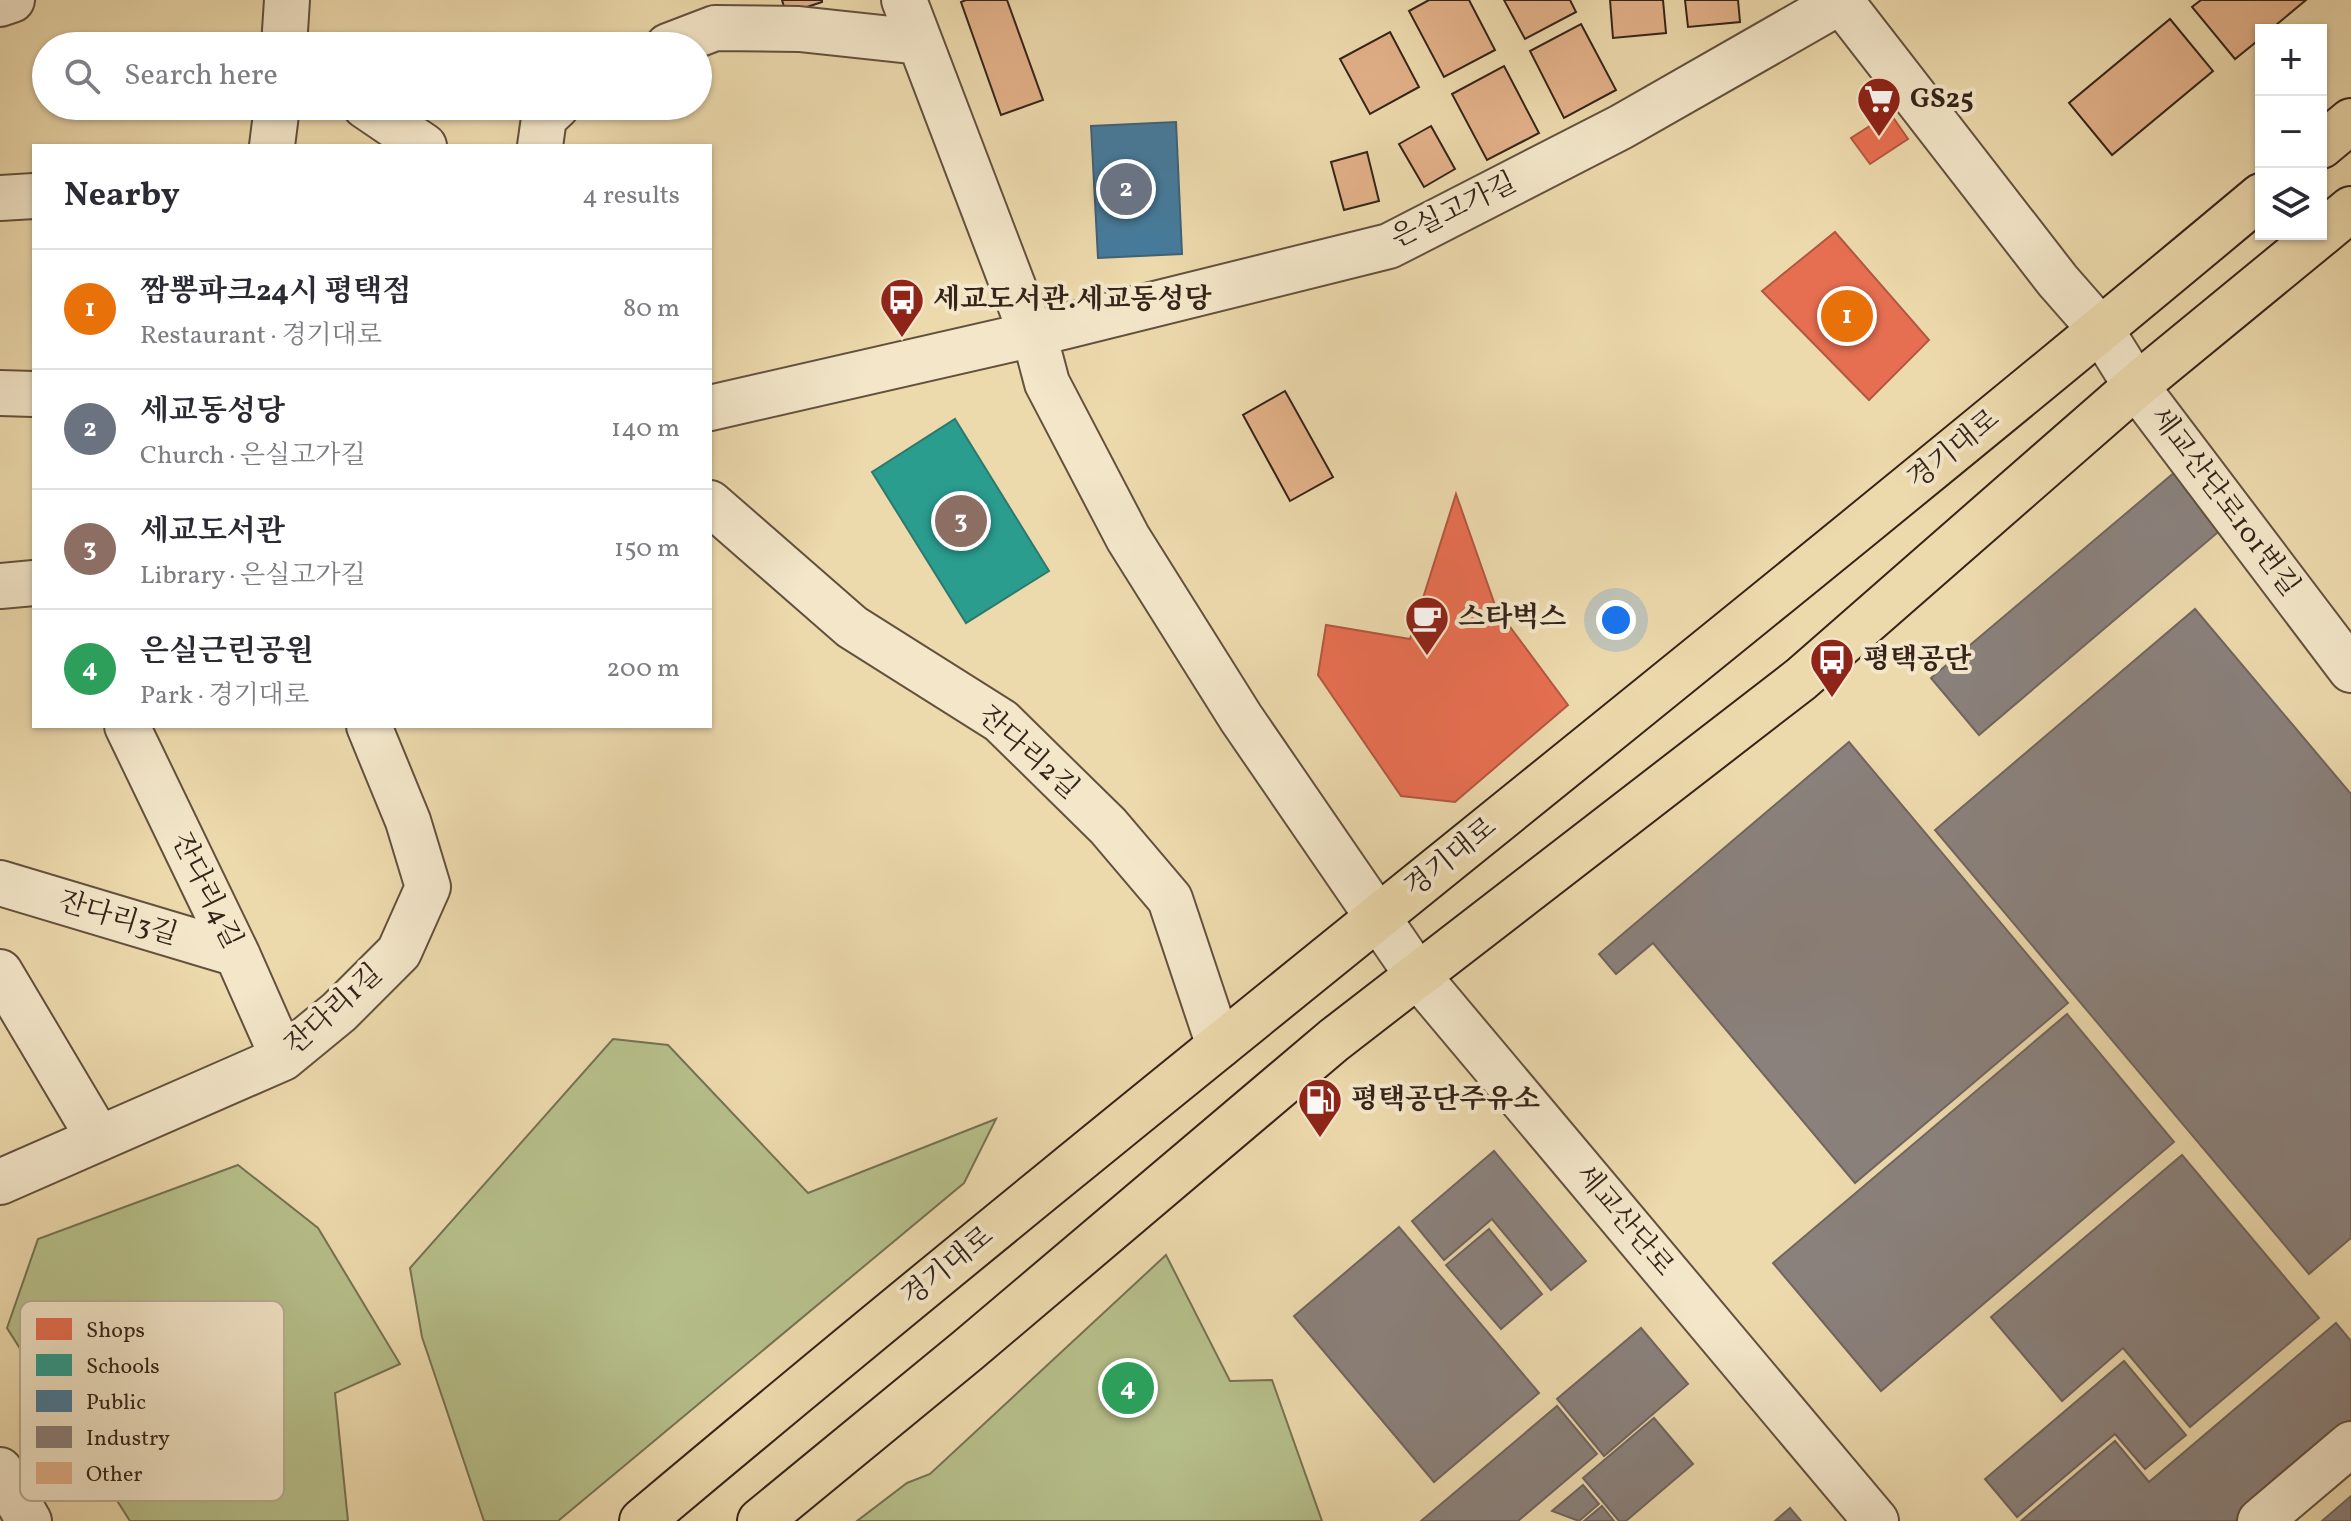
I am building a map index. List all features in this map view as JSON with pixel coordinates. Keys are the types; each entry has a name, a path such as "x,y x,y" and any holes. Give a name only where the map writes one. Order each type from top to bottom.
{"main road":[{"path":"2327,141 2351,121"},
{"name":"경기대로","path":"642,1521 1376,916 2101,330 2255,201"},
{"path":"2327,229 2351,209"},
{"path":"760,1521 968,1350 1334,1040 1801,679 2136,386 2314,240"}],"street":[{"path":"0,4 12,0"},
{"path":"285,32 287,0"},
{"path":"904,0 1034,334 1047,383 1128,538 1241,718 1376,916"},
{"name":"세교산단로101번길","path":"1840,1 2058,281 2101,330 2136,386 2351,670"},
{"name":"은실고가길","path":"1034,334 1389,246 1621,127 1840,1"},
{"path":"705,32 715,28 799,29 920,42"},
{"path":"272,144 275,120"},
{"path":"386,120 421,144"},
{"path":"540,144 544,120"},
{"path":"0,198 32,196"},
{"path":"712,408 1034,334"},
{"path":"0,393 32,394"},
{"name":"잔다리2길","path":"712,505 852,627 1001,721 1108,826 1170,899 1219,1046"},
{"path":"0,586 32,583"},
{"name":"잔다리4길","path":"128,728 237,954 283,1058"},
{"name":"잔다리1길","path":"0,1182 283,1058 339,1012 399,952 428,887 408,821 370,728"},
{"name":"잔다리3길","path":"0,883 237,954"},
{"name":"세교산단로","path":"1376,916 1418,976 1876,1521"},
{"path":"0,972 98,1137"},
{"path":"2260,1521 2351,1444"},
{"path":"0,1470 29,1521"}],"green space":[{"path":"613,1039 668,1045 808,1193 996,1119 964,1183 558,1521 484,1521 422,1337 410,1268"},
{"path":"238,1165 318,1228 400,1364 335,1393 348,1521 130,1521 117,1501 284,1501 284,1301 20,1301 20,1348 7,1328 38,1239"},
{"path":"1166,1255 1230,1381 1272,1380 1322,1521 857,1521 907,1483 930,1474"}],"building: Shops":[{"name":"GS25","path":"1890,113 1908,139 1870,164 1851,138"},
{"path":"1835,232 1929,340 1869,400 1762,291"},
{"name":"스타벅스","path":"1456,494 1496,608 1568,705 1455,802 1401,796 1318,675 1326,625 1410,639"}],"building: Schools":[{"path":"955,419 1049,571 966,623 872,472"}],"building: Public":[{"path":"1176,122 1182,254 1098,258 1091,126"}],"building: Industry":[{"path":"2175,472 2223,528 1979,735 1931,678"},
{"path":"2195,609 2351,794 2351,1238 2309,1274 1935,830"},
{"path":"1849,742 2068,1003 1855,1183 1653,943 1616,974 1599,954"},
{"path":"2067,1014 2174,1142 1881,1391 1773,1263"},
{"path":"1494,1151 1586,1261 1551,1290 1492,1219 1444,1260 1412,1221"},
{"path":"2182,1155 2319,1318 2190,1427 2123,1348 2062,1401 1991,1317"},
{"path":"1399,1227 1539,1393 1434,1482 1294,1316"},
{"path":"1489,1229 1542,1294 1501,1329 1446,1265"},
{"path":"2336,1323 2351,1341 2351,1438 2254,1521 2021,1521 2115,1441 2149,1482"},
{"path":"1641,1328 1688,1384 1604,1456 1557,1399"},
{"path":"2124,1361 2186,1435 2145,1469 2115,1434 2017,1517 1985,1479"},
{"path":"1557,1406 1597,1454 1518,1521 1421,1521"},
{"path":"1654,1418 1693,1464 1626,1521 1619,1521 1583,1478"},
{"path":"1583,1485 1599,1504 1579,1521 1552,1511"},
{"path":"2351,1496 2351,1521 2322,1521"},
{"path":"1602,1506 1614,1521 1584,1521"},
{"path":"1790,1508 1801,1521 1775,1521"}],"building: Other":[{"path":"782,0 822,0 822,2 786,14"},
{"path":"1007,0 1043,100 1001,115 961,2"},
{"path":"1429,0 1469,0 1495,50 1444,77 1409,11"},
{"path":"1504,0 1570,0 1576,12 1525,39"},
{"path":"1610,0 1663,0 1666,33 1613,38"},
{"path":"1685,0 1738,0 1740,22 1688,27"},
{"path":"2201,0 2306,0 2277,24 2255,24 2255,43 2235,59 2192,7"},
{"path":"2170,19 2213,71 2112,155 2069,103"},
{"path":"1581,24 1616,90 1564,118 1530,51"},
{"path":"1390,32 1419,87 1370,114 1340,59"},
{"path":"1504,66 1539,133 1487,160 1452,94"},
{"path":"1431,126 1455,169 1424,187 1399,144"},
{"path":"1367,152 1379,201 1344,210 1331,162"},
{"path":"1285,391 1333,477 1290,501 1243,415"}],"place":[{"name":"GS25","path":"1879,138"},
{"name":"세교동성당","path":"1126,189"},
{"name":"짬뽕파크24시 평택점","path":"1847,316"},
{"name":"세교도서관.세교동성당","path":"902,339"},
{"name":"세교도서관","path":"961,521"},
{"name":"스타벅스","path":"1427,657"},
{"name":"평택공단","path":"1832,699"},
{"name":"평택공단주유소","path":"1320,1139"},
{"name":"은실근린공원","path":"1128,1388"}]}
